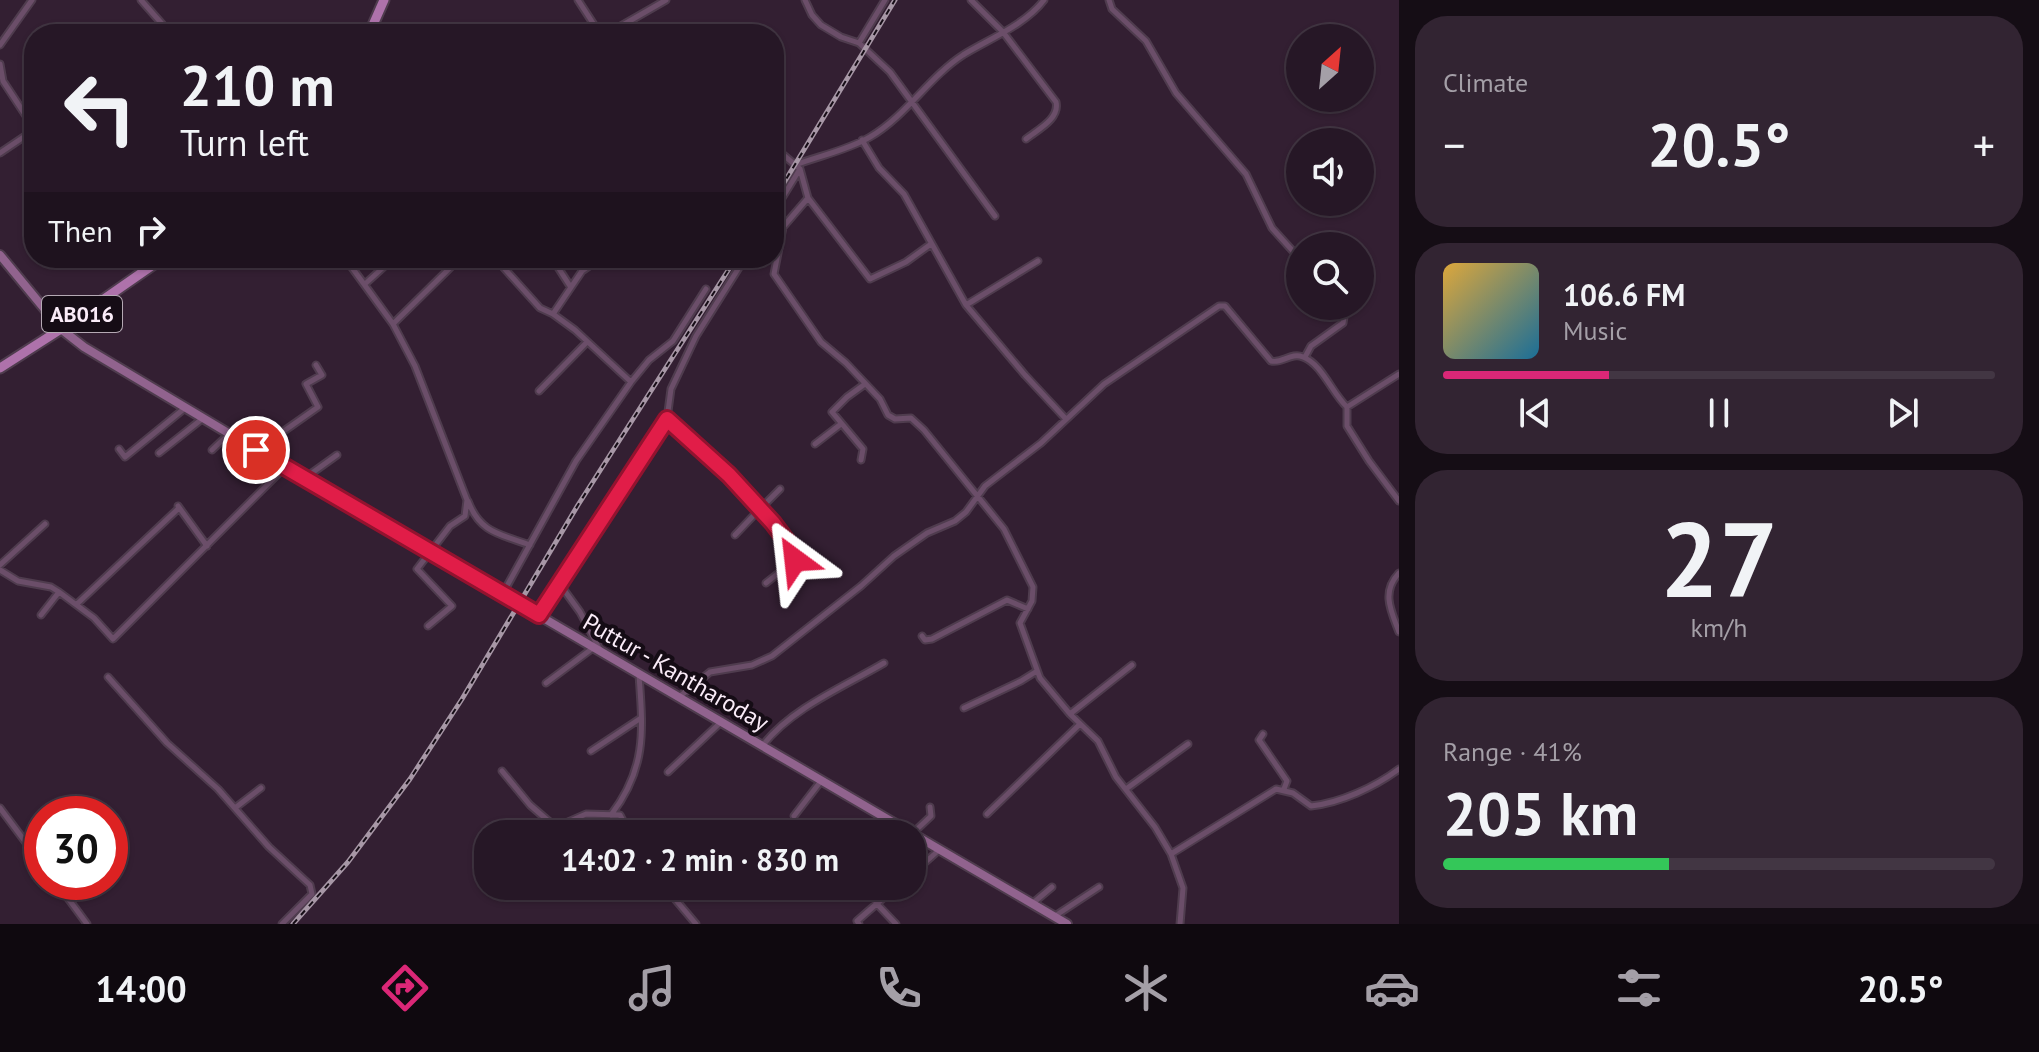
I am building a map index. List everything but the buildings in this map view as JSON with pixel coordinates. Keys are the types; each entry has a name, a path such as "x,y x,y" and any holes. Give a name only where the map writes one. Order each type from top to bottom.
{"main road":[{"path":"373,24 384,0"},
{"name":"Puttur - Kantharoday","path":"2,260 61,329 84,347 304,479 891,820"},
{"name":"AB016","path":"0,368 148,268"},
{"name":"Puttur - Kantharoday","path":"926,841 1067,924"}],"street":[{"path":"0,45 32,0"},
{"path":"141,0 162,24"},
{"path":"578,0 594,24"},
{"path":"624,24 666,0"},
{"path":"805,0 821,25 859,43 890,72 995,216"},
{"path":"859,43 885,0"},
{"path":"971,0 1003,32 1056,102 1058,110 1055,116 1026,139"},
{"path":"784,193 798,167 870,137 914,101 959,57 1003,32 1039,7 1044,0"},
{"path":"1109,0 1112,9 1146,41 1176,93 1246,174 1272,228 1286,244"},
{"path":"0,64 3,81 24,114"},
{"path":"0,153 24,136"},
{"path":"862,140 879,168 904,194 966,305 1066,418"},
{"path":"784,155 798,167 808,198 870,279 906,262 931,244"},
{"path":"784,226 808,198"},
{"path":"966,305 1038,261"},
{"path":"353,268 393,324 415,366 473,516 483,528 530,545"},
{"path":"365,284 383,268"},
{"path":"393,324 450,268"},
{"path":"504,268 540,308 553,314 631,382"},
{"path":"559,268 571,287"},
{"path":"553,314 586,268"},
{"path":"539,615 667,419 671,389 696,336 739,268"},
{"path":"775,268 774,274 821,342 880,399 888,415 895,419 911,418 924,430 1004,529 1033,587 1032,601 1020,623 1040,678 1098,741 1116,777 1155,827 1171,854 1183,888 1180,924"},
{"path":"502,595 576,461 631,382 649,360 673,341 706,289"},
{"path":"678,698 710,672 752,665 772,656 894,556 927,533 955,521 966,512 977,495 1041,443 1104,384 1219,306 1225,306 1271,361 1277,363 1295,356 1305,357 1321,373 1337,398 1347,407 1347,426 1399,501"},
{"path":"1305,357 1311,346 1344,320"},
{"path":"539,391 587,342"},
{"path":"256,450 318,407 306,384 322,375 316,365"},
{"path":"1347,407 1399,374"},
{"path":"861,460 863,449 832,412 865,384"},
{"path":"119,449 125,457 185,408"},
{"path":"159,453 202,419"},
{"path":"667,419 729,475 797,555 766,583"},
{"path":"815,444 841,424"},
{"path":"212,450 229,434"},
{"path":"304,479 337,455"},
{"path":"45,524 0,568 18,581 51,587 59,592 77,604 113,639 285,467"},
{"path":"735,535 758,508 780,489"},
{"path":"428,626 452,606 417,569 450,526 465,516 467,500"},
{"path":"77,604 178,507 207,546"},
{"path":"1399,573 1389,587 1388,605 1399,632"},
{"path":"546,683 598,650 580,612 559,583"},
{"path":"41,615 59,592"},
{"path":"922,636 925,640 932,639 1007,600 1028,609"},
{"path":"763,745 771,734 799,712 884,663"},
{"path":"1070,714 1132,665"},
{"path":"964,708 1037,671"},
{"path":"611,815 634,774 643,740 639,674"},
{"path":"108,677 167,743 310,885 312,894 282,924"},
{"path":"591,751 642,717"},
{"path":"668,772 721,722"},
{"path":"987,814 1080,724"},
{"path":"1263,734 1259,740 1287,781 1284,789"},
{"path":"1126,789 1188,744"},
{"path":"1171,854 1276,789 1284,789 1311,806 1321,805 1350,796 1399,769"},
{"path":"502,771 530,805 552,824 561,825 586,814 620,815 623,820"},
{"path":"794,816 822,780"},
{"path":"235,808 261,788"},
{"path":"926,821 931,816 930,807"},
{"path":"0,808 24,840"},
{"path":"926,861 939,849"},
{"path":"1032,904 1052,887"},
{"path":"1054,916 1099,887"},
{"path":"69,900 87,924"},
{"path":"676,900 696,924"},
{"path":"859,924 857,921 880,900"},
{"path":"876,903 896,924"}],"railway":[{"path":"784,183 895,0"},
{"path":"293,924 348,862 410,779 462,699 578,505 730,268"}],"route":[{"path":"256,450 539,615 667,419 729,475 773,523 797,555 795,560"}]}
